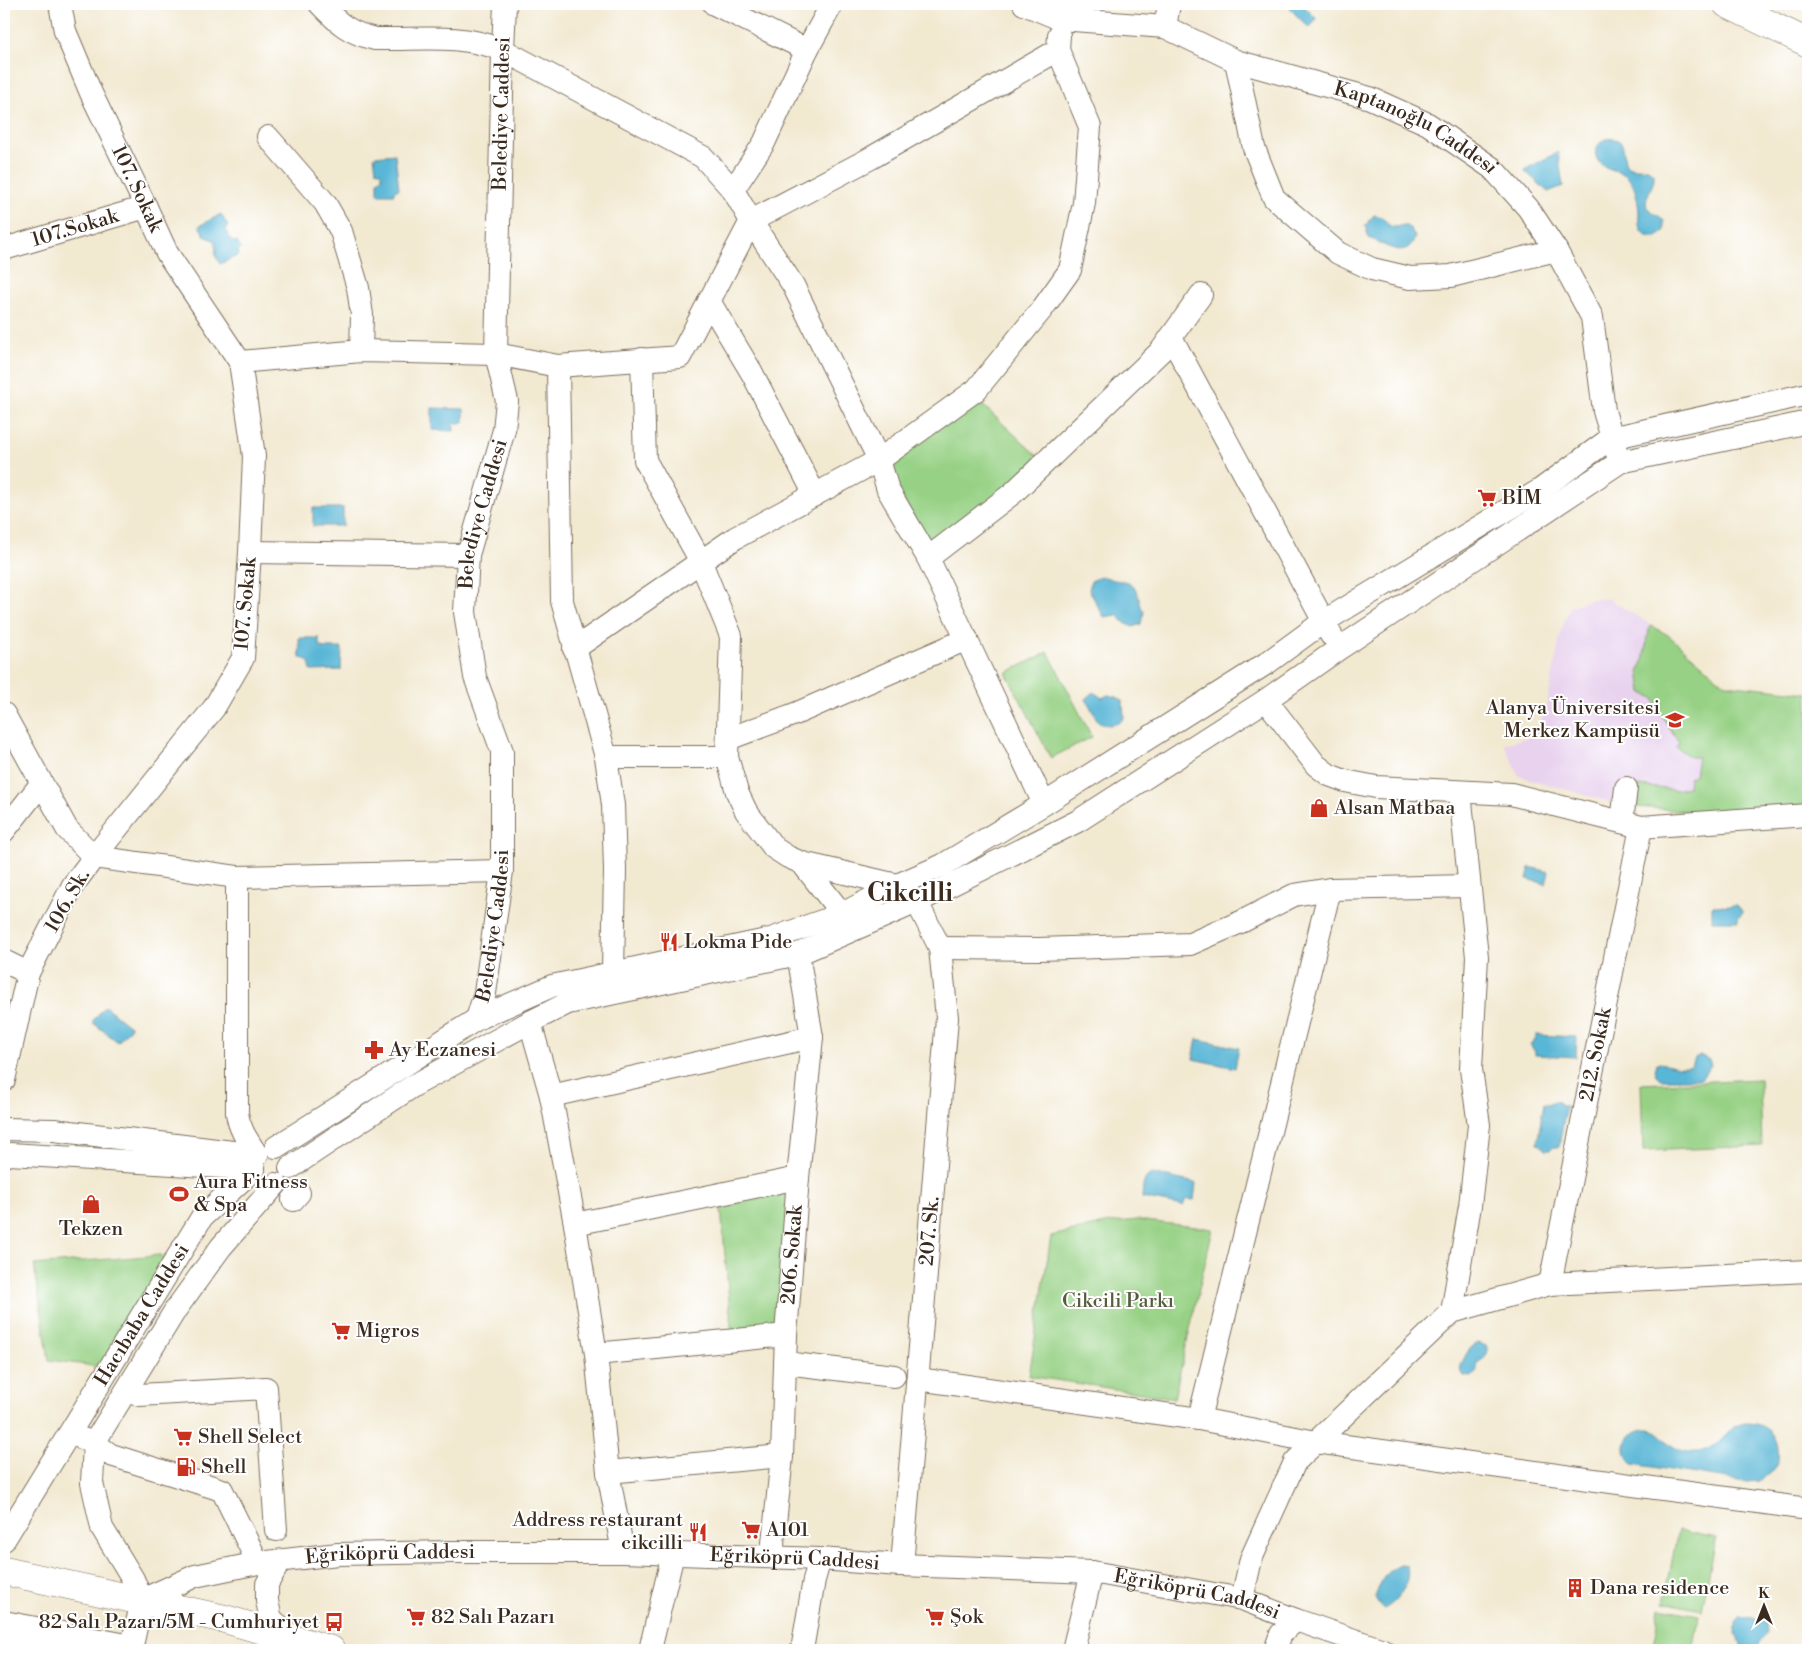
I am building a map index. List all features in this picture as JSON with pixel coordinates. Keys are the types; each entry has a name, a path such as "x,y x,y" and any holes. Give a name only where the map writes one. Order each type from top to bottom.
{"highway":[{"path":"1727,4 1808,43"},
{"path":"4,1571 225,1619 330,1650"},
{"path":"4,1638 67,1650"}],"street":[{"name":"107. Sokak","path":"60,4 65,31 91,93 167,253 240,362 254,456 243,658 214,708 94,857"},
{"path":"320,4 340,25 362,36 375,39 460,39 478,42 503,50 703,156 733,190 793,285 879,460 888,490 928,558 1044,804"},
{"name":"Belediye Caddesi","path":"477,1019 485,993 502,871 502,751 475,677 465,612 468,555 504,430 507,401 496,354 503,50 506,4"},
{"path":"714,4 807,50"},
{"path":"733,190 764,144 807,50 832,4"},
{"name":"Kaptanoğlu Caddesi","path":"1024,4 1060,19 1166,27 1236,60 1370,98 1428,124 1492,168 1528,208 1556,250 1592,317 1604,411 1620,462"},
{"path":"1166,27 1169,4"},
{"path":"574,649 700,560 735,538 879,460 976,390 1043,308 1070,270 1084,203 1090,127 1058,50 1060,19"},
{"path":"240,362 361,351 496,354 558,366 680,357 751,221 871,158 1058,50"},
{"path":"1236,60 1254,148 1274,198 1338,253 1372,269 1410,278 1451,276 1556,250"},
{"path":"268,137 325,203 341,231 358,288 362,315 361,351"},
{"name":"107.Sokak","path":"4,249 146,207"},
{"path":"928,558 1013,493 1160,351 1201,295"},
{"path":"709,301 752,372 815,495"},
{"path":"1171,337 1323,622 1340,648"},
{"path":"642,360 645,460 700,560 731,636 727,748 737,792 746,811 774,848 788,857 802,863 897,885 918,902"},
{"path":"558,366 562,601 606,757 613,805 615,870 613,972"},
{"path":"1611,438 1808,394"},
{"path":"4,1622 133,1648 142,1600 133,1579 102,1528 92,1483 94,1443 176,1309 221,1247 283,1176 413,1086 568,1003 798,954 918,902 1078,821 1266,700 1340,648 1620,462 1808,422"},
{"name":"Hacıbaba Caddesi","path":"4,1540 202,1217 262,1157 477,1019 552,986 770,939 842,914 897,885 943,865 1044,804 1267,662 1323,622 1540,490 1611,438"},
{"path":"250,552 468,555"},
{"path":"606,757 727,748 795,714 967,639"},
{"path":"1266,700 1316,766 1330,775 1345,781 1376,787 1510,794 1632,824 1808,815"},
{"name":"106. Sk.","path":"4,714 67,829 94,857 73,885 28,973 4,1080"},
{"path":"4,831 41,784"},
{"name":"212. Sokak","path":"1550,1284 1632,824 1626,788"},
{"path":"1452,1312 1470,1206 1479,1125 1471,1069 1477,956 1460,792"},
{"path":"94,857 237,877 502,871"},
{"path":"802,863 842,914"},
{"path":"237,877 237,1113 245,1136 262,1157"},
{"path":"940,948 1039,949 1190,944 1243,921 1294,895 1330,889 1469,886"},
{"path":"1199,1419 1330,889"},
{"name":"207. Sk.","path":"900,1565 903,1554 947,1018 940,948 918,902"},
{"name":"206. Sokak","path":"774,1558 773,1543 782,1456 786,1335 798,1178 812,1037 798,954"},
{"path":"4,961 28,973"},
{"path":"530,1022 551,1096 575,1224 596,1354 608,1472 623,1552"},
{"path":"551,1096 812,1037"},
{"path":"4,1129 54,1130 262,1157"},
{"path":"6,1152 262,1157 286,1154 289,1159 283,1176"},
{"path":"262,1157 256,1174 264,1182 283,1176"},
{"path":"575,1224 798,1178"},
{"path":"1242,1599 1251,1558 1295,1462 1452,1312 1550,1284 1808,1271"},
{"path":"596,1354 786,1335"},
{"path":"785,1363 894,1376"},
{"path":"918,1379 1199,1419 1316,1442 1808,1509"},
{"path":"139,1395 266,1388 276,1530"},
{"path":"68,1434 94,1443 111,1455 222,1490 258,1564"},
{"path":"608,1472 782,1456"},
{"name":"Eğriköprü Caddesi","path":"142,1600 195,1576 258,1564 338,1554 623,1552 820,1559 900,1565 1092,1572 1242,1599 1383,1650"},
{"path":"650,1650 673,1554"},
{"path":"802,1650 814,1580 820,1559"},
{"path":"280,1561 266,1584 271,1619 288,1633 330,1650"},
{"path":"1073,1650 1092,1572"},
{"path":"1275,1650 1281,1634 1296,1620"}],"shaded area":[{"name":"Alanya Üniversitesi Merkez Kampüsü","path":"1592,599 1609,599 1668,635 1723,683 1808,694 1725,814 1637,807 1609,802 1519,776 1504,744 1536,735 1547,705 1561,631 1570,607"}],"green space":[{"path":"974,397 1042,460 929,550 885,462"},
{"path":"1650,625 1668,635 1725,684 1808,693 1808,805 1725,814 1637,807 1639,786 1675,790 1688,787 1689,778 1695,775 1698,757 1690,757 1676,747 1679,742 1658,710 1654,698 1642,692 1639,670 1643,662"},
{"path":"1048,652 1092,737 1051,758 1006,673"},
{"path":"1760,1079 1762,1146 1643,1151 1641,1084"},
{"path":"795,1182 783,1331 732,1336 720,1197"},
{"name":"Cikcili Parkı","path":"1137,1220 1213,1229 1174,1398 1029,1376 1051,1236 1110,1223"},
{"path":"160,1255 169,1259 101,1367 49,1360 34,1265"},
{"path":"1678,1530 1716,1538 1702,1610 1664,1602"},
{"path":"1660,1608 1699,1615 1692,1650 1652,1650"}],"water":[{"path":"1294,4 1302,4 1317,19 1309,28 1289,8"},
{"path":"1605,139 1613,139 1622,144 1624,158 1628,166 1648,168 1654,174 1653,184 1646,204 1647,208 1664,221 1664,231 1658,236 1651,237 1642,232 1636,195 1626,175 1599,163 1596,153 1597,148"},
{"path":"1558,152 1563,186 1548,192 1524,170"},
{"path":"395,154 399,189 394,191 394,194 378,194 378,181 382,178 381,172 376,170 374,156"},
{"path":"221,214 228,226 226,229 228,236 233,242 237,242 241,249 238,250 239,255 220,264 216,257 215,241 205,236 199,226"},
{"path":"1374,215 1382,217 1390,226 1404,225 1411,229 1415,237 1411,244 1401,250 1388,247 1369,238 1365,226"},
{"path":"432,408 464,409 464,423 454,423 454,431 432,430"},
{"path":"313,508 343,508 343,526 313,526"},
{"path":"1102,576 1133,585 1144,612 1141,624 1133,627 1125,623 1117,615 1104,617 1089,590 1091,581"},
{"path":"299,638 319,638 319,645 323,648 342,648 341,670 311,671 309,662 300,658"},
{"path":"1094,692 1102,698 1108,695 1123,701 1124,718 1119,723 1106,725 1099,723 1086,699"},
{"path":"1530,867 1549,872 1546,884 1527,879"},
{"path":"1737,905 1743,912 1738,921 1712,921 1712,906"},
{"path":"105,1006 131,1027 118,1042 92,1022"},
{"path":"1536,1035 1577,1037 1576,1057 1535,1055 1530,1044 1536,1039"},
{"path":"1197,1039 1239,1048 1235,1068 1193,1059"},
{"path":"1700,1055 1709,1060 1711,1065 1701,1079 1660,1079 1656,1075 1654,1069 1657,1063 1687,1067 1692,1066 1695,1058"},
{"path":"1554,1101 1558,1102 1561,1106 1566,1106 1559,1147 1545,1150 1541,1145 1537,1144 1544,1103 1548,1104"},
{"path":"1153,1174 1196,1183 1194,1200 1186,1199 1183,1206 1142,1198 1145,1180 1149,1175"},
{"path":"1479,1343 1486,1346 1486,1356 1478,1362 1476,1374 1471,1377 1464,1376 1460,1369 1464,1358 1472,1347"},
{"path":"1745,1423 1763,1426 1769,1430 1777,1442 1777,1467 1760,1481 1746,1482 1633,1464 1626,1455 1626,1442 1635,1432 1642,1429 1650,1429 1657,1432 1671,1445 1680,1450 1697,1452 1715,1446 1734,1427"},
{"path":"1401,1565 1407,1566 1408,1572 1405,1585 1394,1602 1384,1609 1378,1604 1375,1597 1387,1573"},
{"path":"1740,1617 1765,1621 1766,1633 1754,1650 1741,1650 1736,1631 1737,1622"}],"place":[{"name":"BİM","path":"1487,498"},
{"name":"Alanya Üniversitesi Merkez Kampüsü","path":"1675,720"},
{"name":"Alsan Matbaa","path":"1319,808"},
{"name":"Lokma Pide","path":"669,942"},
{"name":"Ay Eczanesi","path":"374,1050"},
{"name":"Aura Fitness & Spa","path":"179,1194"},
{"name":"Tekzen","path":"91,1204"},
{"name":"Migros","path":"341,1331"},
{"name":"Shell Select","path":"183,1437"},
{"name":"Shell","path":"186,1467"},
{"name":"A101","path":"751,1530"},
{"name":"Address restaurant cikcilli","path":"698,1532"},
{"name":"Dana residence","path":"1575,1588"},
{"name":"82 Salı Pazarı","path":"416,1617"},
{"name":"Şok","path":"935,1617"},
{"name":"82 Salı Pazarı/5M - Cumhuriyet","path":"334,1622"}],"district":[{"name":"Cikcilli","path":"910,893"}]}
